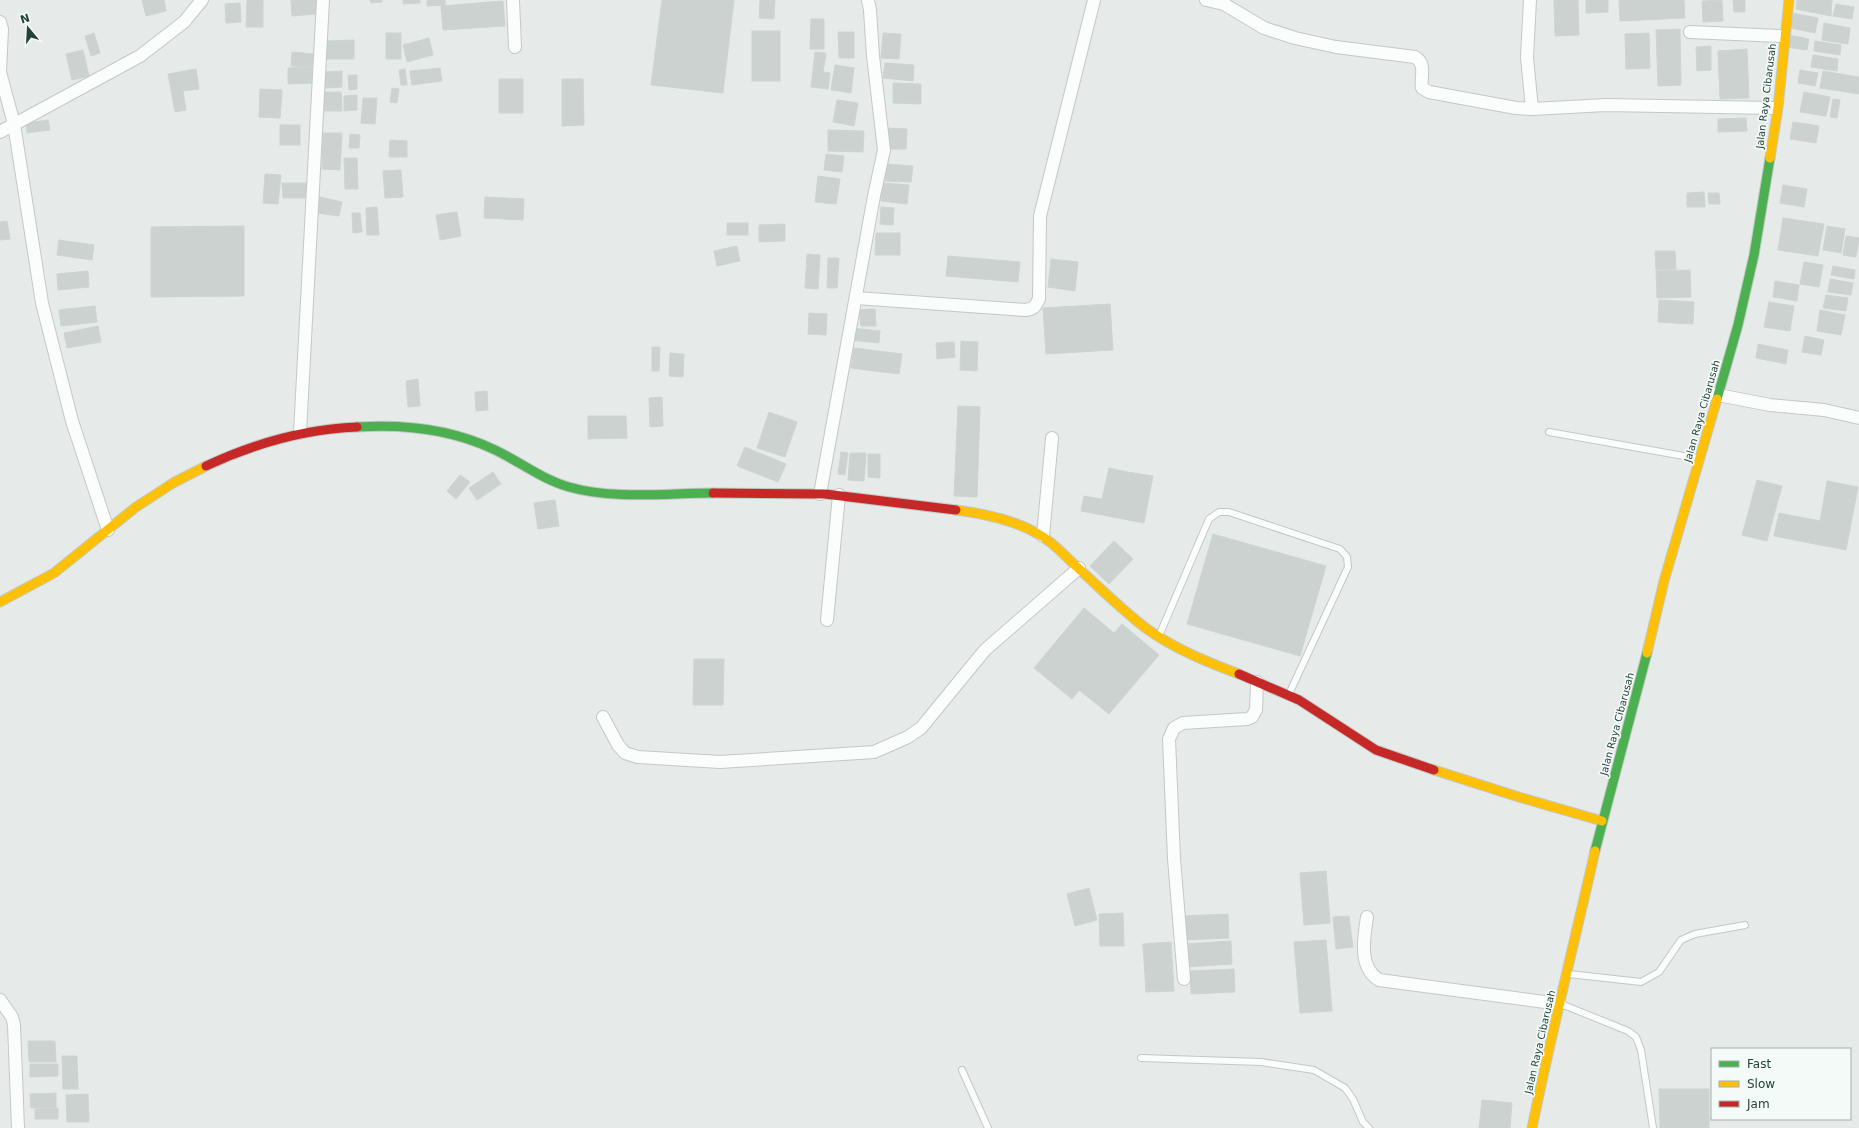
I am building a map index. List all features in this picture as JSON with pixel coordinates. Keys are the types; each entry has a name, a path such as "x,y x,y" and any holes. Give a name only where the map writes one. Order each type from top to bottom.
{"main road":[{"name":"Jalan Raya Cibarusah","path":"1532,1128 1550,1038 1560,1004 1602,821 1607,808 1633,711 1664,581 1716,395 1733,325 1748,256 1773,108 1783,0"},
{"name":"Jalan Raya Cibarusah","path":"1602,821 1603,806 1658,582 1695,458 1738,324 1754,255 1778,108 1789,0"},
{"path":"0,602 51,575 137,507 164,488 202,468 238,453 300,433 350,426 378,426 445,433 468,438 487,446 538,476 553,483 573,489 629,494 839,495 989,515 1021,526 1043,536 1137,620 1159,637 1198,657 1289,694 1303,702 1350,736 1380,752 1543,806 1602,821"}],"street":[{"path":"0,132 140,56 184,22 202,0"},
{"path":"300,433 323,0"},
{"path":"513,0 515,47"},
{"path":"820,494 874,196 884,150 868,0"},
{"path":"856,298 1025,310 1035,307 1038,299 1040,216 1094,0"},
{"path":"1206,0 1224,4 1264,28 1295,38 1336,47 1415,57 1422,66 1421,85 1425,91 1480,102 1532,109 1606,105 1773,108"},
{"path":"1530,0 1527,57 1532,109"},
{"path":"0,22 2,29 0,72 14,124 42,303 72,422 108,530"},
{"path":"1690,32 1780,36"},
{"path":"1716,395 1770,405 1824,410 1859,418"},
{"path":"1043,536 1052,438"},
{"path":"827,620 839,495"},
{"path":"604,717 618,745 625,753 638,757 720,762 874,752 908,737 921,728 985,650 1079,568"},
{"path":"1184,979 1174,859 1169,739 1174,728 1183,723 1252,717 1256,710 1257,682"},
{"path":"1367,917 1364,940 1365,958 1371,973 1379,980 1560,1004"},
{"path":"0,1000 12,1017 14,1025 18,1128"}],"lane":[{"path":"1549,432 1695,458"},
{"path":"1159,637 1209,519 1216,513 1230,512 1340,549 1347,557 1348,567 1289,694"},
{"path":"1567,974 1642,982 1659,972 1681,940 1695,934 1745,926"},
{"path":"1560,1004 1628,1031 1636,1037 1641,1050 1653,1128"},
{"path":"1141,1058 1261,1062 1314,1070 1344,1088 1353,1099 1363,1122 1369,1128"},
{"path":"962,1070 988,1128"}],"building":[{"path":"142,0 164,0 166,11 146,16"},
{"path":"247,0 263,0 263,27 246,27"},
{"path":"291,0 316,0 317,14 292,16"},
{"path":"370,0 382,0 382,2 371,3"},
{"path":"403,0 420,0 420,3 403,4"},
{"path":"427,0 445,0 445,5 427,6"},
{"path":"662,0 734,0 723,93 651,85"},
{"path":"760,0 775,0 774,19 759,18"},
{"path":"1554,0 1578,0 1579,35 1555,36"},
{"path":"1586,0 1608,0 1608,12 1586,13"},
{"path":"1619,0 1684,0 1685,18 1620,21"},
{"path":"1722,0 1723,21 1703,22 1702,1"},
{"path":"1733,0 1745,0 1745,12 1734,12"},
{"path":"1797,0 1832,0 1831,16 1796,9"},
{"path":"503,1 505,26 443,30 441,6"},
{"path":"240,3 241,22 226,23 225,4"},
{"path":"1836,4 1854,7 1852,19 1833,16"},
{"path":"1792,13 1818,18 1815,33 1790,28"},
{"path":"811,19 824,19 824,49 810,49"},
{"path":"1824,23 1850,28 1848,44 1822,40"},
{"path":"1680,29 1681,85 1658,86 1656,30"},
{"path":"752,31 780,31 780,81 752,81"},
{"path":"838,32 854,32 854,58 839,58"},
{"path":"94,33 100,53 91,56 85,36"},
{"path":"386,33 401,33 401,59 386,59"},
{"path":"883,33 901,34 899,59 881,58"},
{"path":"1649,33 1650,68 1626,69 1625,34"},
{"path":"1789,35 1809,39 1807,50 1786,47"},
{"path":"429,38 433,55 407,62 403,45"},
{"path":"354,40 354,59 326,59 326,41"},
{"path":"1815,41 1841,45 1840,55 1814,51"},
{"path":"1711,46 1711,70 1697,71 1696,47"},
{"path":"1747,49 1749,98 1720,99 1718,51"},
{"path":"83,50 89,76 72,80 66,54"},
{"path":"292,52 313,54 312,67 291,66"},
{"path":"815,52 826,53 823,72 830,73 828,89 811,87"},
{"path":"1813,55 1838,59 1837,71 1811,67"},
{"path":"885,63 914,65 913,81 883,78"},
{"path":"835,65 854,68 851,93 831,90"},
{"path":"312,67 312,83 288,84 288,68"},
{"path":"440,68 442,81 412,85 410,71"},
{"path":"196,69 199,89 183,91 186,110 175,112 168,74"},
{"path":"405,69 407,85 401,85 399,70"},
{"path":"1800,70 1818,73 1815,86 1798,83"},
{"path":"342,71 342,87 325,88 325,72"},
{"path":"1823,71 1859,77 1859,94 1820,88"},
{"path":"348,75 357,75 357,89 349,90"},
{"path":"499,79 523,79 523,113 499,113"},
{"path":"562,79 583,79 584,125 562,126"},
{"path":"893,83 921,84 921,104 893,103"},
{"path":"392,88 399,89 397,103 390,102"},
{"path":"260,89 282,90 280,118 259,117"},
{"path":"321,92 341,92 342,111 322,111"},
{"path":"1804,92 1830,97 1826,116 1800,112"},
{"path":"357,95 357,110 344,111 344,96"},
{"path":"363,98 377,98 375,124 361,123"},
{"path":"1833,99 1840,100 1837,118 1830,117"},
{"path":"837,100 858,103 854,126 833,122"},
{"path":"1746,118 1747,131 1718,132 1718,119"},
{"path":"48,120 50,130 27,133 26,123"},
{"path":"1793,122 1819,126 1816,143 1790,139"},
{"path":"280,125 300,125 300,145 280,145"},
{"path":"886,128 907,129 906,149 885,149"},
{"path":"828,130 864,131 863,152 828,151"},
{"path":"323,133 342,133 340,170 322,169"},
{"path":"350,134 360,135 359,148 349,148"},
{"path":"390,140 407,141 407,157 389,157"},
{"path":"826,154 844,156 842,172 824,170"},
{"path":"344,158 357,158 358,189 345,189"},
{"path":"886,164 913,166 911,182 885,181"},
{"path":"401,170 403,197 385,198 383,171"},
{"path":"265,174 281,175 278,204 263,203"},
{"path":"818,176 840,179 836,204 815,202"},
{"path":"282,183 309,183 309,198 283,198"},
{"path":"883,183 909,185 907,204 881,201"},
{"path":"1783,185 1807,189 1804,207 1780,203"},
{"path":"1704,192 1705,207 1687,207 1687,193"},
{"path":"1708,193 1719,193 1720,204 1709,204"},
{"path":"320,197 342,202 339,216 317,213"},
{"path":"485,197 524,199 523,220 484,218"},
{"path":"377,207 379,235 367,235 366,208"},
{"path":"881,207 894,208 893,225 880,224"},
{"path":"457,212 461,236 440,240 436,215"},
{"path":"352,213 360,213 362,232 353,233"},
{"path":"1783,218 1824,224 1818,256 1778,250"},
{"path":"7,221 10,239 0,240 0,222"},
{"path":"727,223 748,223 748,235 727,235"},
{"path":"785,224 785,241 759,242 759,225"},
{"path":"244,226 244,296 151,297 151,227"},
{"path":"1827,226 1845,229 1841,253 1823,250"},
{"path":"876,233 900,233 900,255 875,255"},
{"path":"1846,236 1859,238 1856,257 1843,255"},
{"path":"59,240 94,245 92,260 57,255"},
{"path":"737,246 740,261 717,266 714,251"},
{"path":"1655,251 1675,251 1676,269 1656,270"},
{"path":"807,254 820,255 818,289 805,288"},
{"path":"948,256 1020,262 1018,282 946,276"},
{"path":"828,258 839,258 837,288 827,288"},
{"path":"1051,259 1078,262 1075,291 1048,287"},
{"path":"1804,262 1823,265 1819,287 1800,284"},
{"path":"1833,266 1855,270 1854,279 1831,275"},
{"path":"1690,270 1691,297 1657,298 1656,271"},
{"path":"88,271 89,287 58,290 57,274"},
{"path":"1830,279 1853,283 1851,295 1828,292"},
{"path":"1775,281 1799,285 1797,301 1773,297"},
{"path":"1826,295 1848,298 1846,311 1823,308"},
{"path":"1659,300 1694,302 1693,324 1658,322"},
{"path":"1769,302 1794,306 1790,331 1764,327"},
{"path":"1110,304 1113,350 1046,354 1043,308"},
{"path":"95,306 97,322 61,326 59,310"},
{"path":"875,309 876,326 861,326 859,310"},
{"path":"1820,310 1845,315 1841,335 1817,331"},
{"path":"809,313 827,314 826,335 808,334"},
{"path":"98,326 101,342 67,348 64,333"},
{"path":"851,328 880,331 879,343 850,340"},
{"path":"1805,336 1824,340 1821,355 1802,352"},
{"path":"961,341 978,342 977,371 960,370"},
{"path":"954,342 955,357 937,359 936,343"},
{"path":"1758,344 1788,350 1786,364 1756,358"},
{"path":"652,347 660,347 659,371 652,371"},
{"path":"854,348 902,354 899,374 851,368"},
{"path":"670,353 684,354 683,377 669,376"},
{"path":"418,379 420,406 408,407 406,381"},
{"path":"487,391 488,410 476,411 475,392"},
{"path":"662,397 663,426 650,427 649,398"},
{"path":"958,406 980,407 977,497 954,496"},
{"path":"769,412 797,422 785,457 757,448"},
{"path":"588,416 626,416 627,438 588,439"},
{"path":"745,447 786,464 778,482 737,466"},
{"path":"841,452 848,453 845,475 838,474"},
{"path":"850,453 866,453 864,481 848,480"},
{"path":"868,454 880,454 880,478 868,477"},
{"path":"1109,468 1127,472 1118,518 1081,511 1084,496 1102,499"},
{"path":"493,472 501,484 477,500 469,488"},
{"path":"1127,472 1153,476 1144,523 1118,518"},
{"path":"460,475 470,482 456,499 447,491"},
{"path":"1757,480 1782,486 1767,541 1742,535"},
{"path":"1827,481 1858,487 1846,550 1774,536 1779,513 1820,521"},
{"path":"555,500 559,526 538,529 534,503"},
{"path":"1213,534 1326,566 1300,656 1187,624"},
{"path":"1114,541 1133,559 1109,584 1090,566"},
{"path":"1084,608 1114,633 1122,624 1159,655 1109,714 1079,690 1072,699 1034,668"},
{"path":"694,659 724,659 723,705 693,705"},
{"path":"1326,871 1330,923 1304,925 1300,873"},
{"path":"1089,888 1097,920 1075,926 1067,894"},
{"path":"1123,913 1124,946 1100,946 1099,914"},
{"path":"1228,914 1229,938 1184,940 1183,916"},
{"path":"1349,916 1353,947 1336,949 1333,917"},
{"path":"1326,940 1332,1011 1300,1013 1294,942"},
{"path":"1231,941 1232,964 1186,967 1185,944"},
{"path":"1171,942 1174,991 1146,992 1143,944"},
{"path":"1234,969 1235,992 1191,994 1190,971"},
{"path":"28,1041 55,1041 56,1062 29,1062"},
{"path":"62,1056 77,1056 78,1089 63,1089"},
{"path":"30,1064 58,1064 58,1076 30,1077"},
{"path":"1659,1089 1709,1089 1709,1128 1660,1128"},
{"path":"56,1093 56,1107 31,1108 30,1094"},
{"path":"88,1094 89,1122 67,1122 66,1095"},
{"path":"1482,1100 1512,1103 1510,1128 1479,1128"},
{"path":"58,1108 58,1119 35,1119 35,1109"}],"traffic: fast":[{"path":"1717,399 1738,325 1754,255 1770,158"},
{"path":"357,427 392,426 444,432 477,442 493,449 559,484 586,491 622,495 713,493"},
{"path":"1595,851 1647,653"}],"traffic: slow":[{"path":"1770,158 1778,108 1789,0"},
{"path":"1647,653 1664,581 1717,399"},
{"path":"0,602 54,573 136,507 173,483 206,466"},
{"path":"956,510 1000,518 1020,525 1040,535 1055,546 1111,599 1147,629 1169,643 1215,665 1239,674"},
{"path":"1434,770 1522,798 1602,821"},
{"path":"1532,1128 1595,851"}],"traffic: jam":[{"path":"206,466 242,451 299,434 338,428 357,427"},
{"path":"713,493 825,494 956,510"},
{"path":"1239,674 1299,700 1376,750 1434,770"}]}
